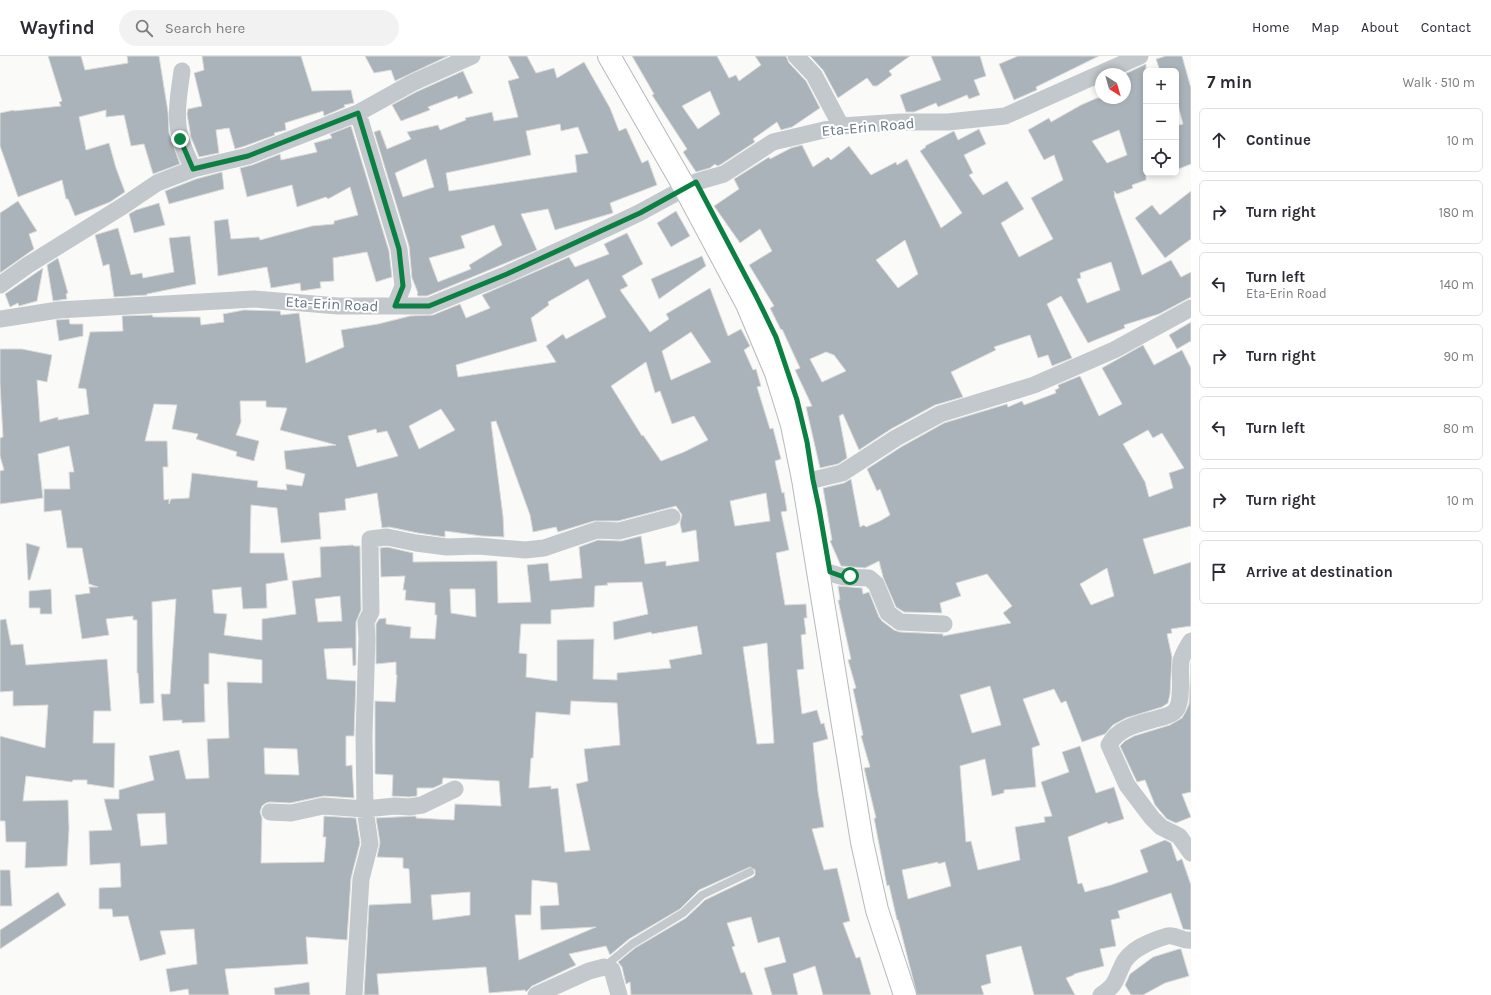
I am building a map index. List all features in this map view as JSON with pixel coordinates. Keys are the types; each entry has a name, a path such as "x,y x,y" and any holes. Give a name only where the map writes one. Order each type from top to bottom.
{"main road":[{"path":"609,56 690,185 756,296 776,337 797,400 807,442 819,508 879,862 890,911 916,995"},
{"path":"623,56 690,185 747,304 776,373 792,424 803,479 862,842 878,910 904,995"}],"street":[{"path":"0,285 28,265 157,183 193,169 248,156 358,113 412,83 472,56"},
{"path":"796,56 814,75 841,126"},
{"name":"Eta-Erin Road","path":"0,319 58,310 254,299 338,306 429,306 514,271 640,213 690,185 724,174 773,142 841,126 901,122 948,122 1005,116 1140,56"},
{"path":"182,71 177,120 180,139 193,169"},
{"path":"358,113 399,249 403,286 395,306"},
{"path":"813,480 842,473 896,438 940,414 1034,385 1114,350 1191,308"},
{"path":"354,995 361,879 370,844 365,809 364,735 367,638 366,622 372,612 370,539 387,537 416,543 448,547 478,546 525,550 544,548 597,530 619,531 672,517"},
{"path":"830,572 844,577 869,578 876,584 888,613 900,622 944,624"},
{"path":"1191,641 1181,660 1179,703 1175,712 1123,729 1113,738 1109,745 1127,785 1152,818 1161,827 1179,836 1191,853"},
{"path":"270,812 291,813 323,806 365,809 395,806 409,807 422,805 455,789"},
{"path":"1101,995 1110,989 1117,980 1122,965 1130,954 1141,946 1168,936 1176,936 1187,941 1191,940"},
{"path":"536,995 589,971 604,966 612,970 619,995"}],"lane":[{"path":"604,966 632,944 683,913 702,895 750,872"}],"building":[{"path":"48,56 81,56 85,70 128,63 127,56 159,56 168,112 169,133 180,164 153,174 144,144 131,146 124,115 106,117 106,110 79,117 86,150 109,143 125,192 110,202 75,216 68,199 66,199 62,180 18,197 0,146 0,113 14,110 61,106 59,102 62,101"},
{"path":"202,56 301,56 312,91 351,90 354,103 344,105 345,107 324,116 323,111 285,123 286,130 274,133 275,135 235,149 229,128 216,130 219,153 199,157 191,137 187,114 188,109 202,106 194,73 204,70"},
{"path":"365,56 448,56 395,81 391,70 374,73"},
{"path":"508,56 527,56 536,73 554,68 557,78 584,62 610,108 619,131 626,128 642,163 648,160 657,185 610,203 613,213 555,230 548,209 521,214 537,250 427,296 418,296 412,278 409,246 374,132 380,130 387,149 411,139 407,132 438,125 440,130 466,120 465,118 492,112 494,121 518,117 508,81 519,78","holes":["560,124 561,131 578,127 588,153 575,155 577,172 449,191 446,173 531,155 526,131","426,159 434,187 403,197 395,173","494,225 502,245 469,265 471,269 438,282 429,258 465,248 461,236"]},
{"path":"632,56 717,56 729,78 736,75 739,81 761,65 755,56 786,56 789,63 806,81 820,108 792,127 781,130 777,122 753,139 755,142 720,165 717,166 715,164 710,168 696,172 683,152 687,149 652,95 654,94","holes":["710,91 720,114 698,129 682,106"]},
{"path":"810,56 910,56 889,71 892,75 877,86 873,86 867,78 838,98 823,70"},
{"path":"931,56 980,56 986,76 974,80 980,95 969,99 967,95 938,107 936,103 914,112 906,112 900,95 941,80"},
{"path":"1018,56 1099,56 1036,87 1037,90 1014,100 999,64"},
{"path":"1166,56 1182,56 1191,88 1191,164 1179,169 1179,125 1183,124 1179,109 1179,68 1159,68 1156,59"},
{"path":"1146,64 1146,68 1143,68 1143,176 1146,176 1146,180 1132,185 1133,188 1117,194 1114,191 1114,195 1142,275 1171,260 1181,277 1191,272 1191,297 1159,314 1124,325 1125,328 1088,343 1061,296 1047,304 1072,358 1052,366 1048,355 1038,358 1030,335 994,347 996,350 951,372 963,397 935,405 891,429 859,450 843,414 839,416 847,458 838,464 820,468 806,407 812,406 795,370 800,368 782,329 781,330 770,308 774,306 749,265 772,251 760,229 740,243 714,206 739,189 734,179 769,157 770,159 791,148 802,145 813,167 828,157 831,160 849,146 871,175 896,162 897,165 907,159 941,228 962,213 920,151 926,147 925,146 954,131 958,140 979,129 986,144 964,155 973,173 969,175 983,195 1007,181 1024,209 1001,223 1019,257 1053,239 1031,198 1063,180 1054,155 1044,160 1028,130 1049,118 1051,122 1095,99 1095,104 1131,104 1131,71","holes":["1119,130 1127,155 1107,163 1092,141","905,240 918,274 898,288 876,260","1111,262 1120,290 1087,303 1077,279 1081,278 1080,273","826,352 834,355 846,371 822,382 810,359"]},
{"path":"463,71 473,93 458,99 457,96 428,107 430,110 401,121 392,105 416,92"},
{"path":"351,126 389,251 392,277 376,282 367,252 333,258 334,281 320,282 321,288 301,291 300,283 271,288 267,267 218,276 214,221 228,219 231,239 259,237 260,240 312,226 334,224 334,221 358,215 350,187 328,199 326,197 297,207 292,185 247,197 240,168 280,154 281,160 317,152 314,143 332,138 330,134"},
{"path":"222,172 224,189 169,204 165,191 196,179"},
{"path":"1191,191 1191,239 1165,258 1135,218 1152,205 1160,215"},
{"path":"18,201 37,231 29,234 34,249 0,273 0,213"},
{"path":"159,203 165,225 134,233 129,214 136,210"},
{"path":"676,211 690,236 671,247 657,223"},
{"path":"118,228 131,275 142,273 143,278 174,272 169,238 190,236 196,284 147,295 114,297 109,264 103,266 95,235"},
{"path":"627,233 643,264 622,276 628,286 620,290 650,332 669,319 666,314 710,288 728,336 741,329 750,346 744,350 753,370 756,369 761,386 757,387 770,429 773,428 781,459 775,461 782,493 784,492 787,511 781,512 789,550 776,553 785,605 806,604 807,618 804,618 806,634 801,635 804,669 797,670 802,714 817,710 821,724 824,723 828,739 813,743 818,792 824,827 812,829 824,870 837,868 850,921 843,923 856,958 860,957 871,995 823,995 815,966 793,974 798,995 772,995 764,968 786,962 779,937 758,943 751,917 727,923 735,946 732,947 741,973 745,972 753,995 631,995 630,982 626,984 622,967 618,962 635,948 686,918 705,900 753,877 755,875 755,870 750,867 699,890 680,909 629,939 610,955 606,946 569,954 576,965 532,986 526,992 525,990 489,993 486,967 377,974 379,995 364,995 369,905 411,903 409,869 403,868 403,858 377,857 380,843 376,818 416,816 416,818 454,820 455,804 501,806 499,781 443,778 442,784 433,788 417,788 417,796 409,797 392,796 393,775 375,774 375,701 395,702 397,675 396,662 376,664 376,624 379,619 386,618 386,624 411,627 410,638 435,639 437,615 435,615 435,603 405,600 406,590 403,590 405,576 381,577 380,548 387,547 413,553 413,562 497,561 498,603 531,602 527,565 548,563 550,581 582,578 579,547 598,540 621,541 641,536 645,564 666,561 666,566 699,561 696,530 682,533 680,523 682,515 676,506 618,521 594,521 558,532 556,527 533,532 530,515 496,421 491,422 503,516 504,537 482,536 445,531 445,537 389,527 382,528 377,493 345,499 346,510 319,513 321,539 281,543 277,508 251,505 250,553 284,553 288,580 266,584 267,608 243,609 241,587 212,590 214,613 227,614 224,635 262,640 262,619 296,614 292,581 321,577 320,547 360,546 361,610 356,622 356,665 353,666 352,648 324,649 327,679 356,681 354,736 346,736 346,766 352,765 354,798 324,796 290,803 270,802 262,806 260,812 262,818 261,863 324,862 326,837 323,837 324,816 356,818 360,843 351,878 347,940 306,937 308,964 225,969 229,995 189,995 188,989 170,992 166,969 197,964 194,929 160,931 166,954 140,961 128,916 113,917 112,909 99,909 99,888 121,887 120,863 90,865 89,831 112,830 104,799 119,799 119,790 154,780 149,756 179,750 186,779 209,778 207,739 229,738 227,682 262,683 262,660 209,653 209,684 204,684 205,722 182,723 182,720 163,721 161,694 170,694 176,599 152,602 154,703 140,704 137,673 137,620 133,620 133,616 106,619 109,635 82,639 75,595 90,593 89,587 98,587 89,584 82,548 67,548 61,510 44,512 44,489 70,489 69,472 74,472 69,446 38,454 43,498 0,504 0,471 4,470 0,456 0,438 3,437 0,349 22,349 52,355 47,382 37,380 40,422 58,417 58,420 89,414 86,389 78,388 90,332 123,331 122,316 152,315 153,317 200,317 201,325 224,322 223,314 244,310 280,311 281,315 299,313 306,363 344,347 341,330 378,324 410,316 433,315 460,304 466,318 490,308 482,295 569,257 575,267 609,254 604,244","holes":["588,279 606,317 566,339 563,334 546,346 556,362 458,377 456,365 537,341 531,318 549,305 548,302","691,332 711,362 671,380 662,351","646,362 655,393 660,391 672,424 694,416 708,440 661,461 643,435 642,436 611,386","240,401 266,401 266,407 287,408 280,430 336,445 284,451 286,469 305,474 302,486 286,484 287,490 257,487 258,481 192,473 189,498 171,499 169,504 169,499 164,500 163,467 168,467 167,441 145,441 154,404 177,405 172,429 198,434 196,439 237,452 236,456 254,461 259,441 236,435 241,422","441,409 455,430 419,449 409,426","376,429 377,433 387,431 398,456 357,467 348,436","766,493 770,521 735,526 730,501","642,582 648,614 613,622 614,640 651,632 652,634 697,626 702,654 669,660 671,668 617,673 617,680 593,679 594,639 557,640 557,681 526,677 527,654 519,653 521,624 551,624 551,610 594,607 595,586 608,585 607,583","450,589 475,589 476,617 451,613","340,596 342,621 318,622 315,599","767,643 774,743 757,744 743,647","571,701 617,703 620,745 584,749 588,781 576,784 590,850 565,852 558,788 551,789 551,786 529,788 531,758 533,758 536,712 570,715","264,748 297,749 299,775 265,774","165,813 167,844 141,846 137,814","532,880 557,883 559,905 540,906 541,930 596,927 519,960 515,915 531,915","470,892 470,915 433,920 431,895"]},
{"path":"702,256 706,266 659,299 651,279"},
{"path":"58,258 68,293 66,294 67,299 53,301 47,265"},
{"path":"43,268 37,301 19,306 18,303 10,307 5,294"},
{"path":"69,319 70,324 83,324 83,336 59,341 56,320"},
{"path":"1191,322 1191,341 1177,349 1169,335"},
{"path":"1143,345 1154,365 1182,350 1191,368 1191,526 1143,539 1154,574 1191,562 1191,626 1171,629 1172,633 1167,634 1172,657 1170,694 1168,703 1162,707 1126,718 1113,725 1105,734 1082,742 1066,701 1061,703 1054,689 1023,699 1040,745 1032,748 1036,787 1004,790 1004,793 992,796 985,759 960,766 966,842 971,841 978,870 1020,860 1015,827 1045,822 1044,817 1052,816 1041,782 1069,772 1062,752 1080,746 1096,793 1114,787 1124,819 1108,824 1107,822 1068,837 1078,884 1082,883 1085,892 1148,872 1140,850 1165,840 1171,843 1177,861 1182,859 1191,885 1191,930 1183,929 1171,893 1118,911 1120,918 1111,920 1116,946 1100,949 1104,966 1074,974 1066,978 1075,995 1034,995 1021,946 986,955 991,983 981,986 984,995 917,995 889,885 887,886 874,818 876,818 864,768 870,767 861,736 863,735 853,689 856,688 848,660 851,659 838,600 840,600 838,586 862,588 863,594 869,592 882,621 894,630 900,632 943,634 943,636 1011,623 1003,613 1012,606 987,574 956,583 961,596 940,603 942,613 904,612 896,607 883,577 879,561 865,568 841,566 830,541 832,540 823,488 844,483 851,479 860,527 864,525 866,527 880,521 890,515 880,489 877,491 867,469 901,447 944,423 1007,404 1008,407 1022,401 1024,405 1056,393 1055,390 1059,388 1058,385 1080,376 1099,416 1122,404 1102,368","holes":["1148,430 1153,438 1162,433 1184,468 1169,473 1173,488 1149,497 1145,482 1123,444","1107,568 1114,596 1091,605 1080,584","990,686 1001,725 972,733 960,695","938,862 938,864 945,862 951,886 908,899 902,870"]},
{"path":"26,543 40,547 30,580 28,580"},
{"path":"51,589 52,614 40,614 40,608 29,608 29,591"},
{"path":"6,619 11,645 23,644 26,665 107,659 111,711 94,711 93,743 115,743 114,788 87,784 87,780 73,780 72,782 26,776 23,801 68,800 69,829 67,866 25,868 26,842 6,842 5,821 0,821 0,736 45,748 48,705 13,706 13,691 0,692 0,620"},
{"path":"1191,663 1191,792 1182,794 1191,817 1176,823 1167,819 1155,805 1145,780 1137,782 1120,746 1134,736 1170,725 1182,718 1189,704"},
{"path":"0,870 10,870 12,906 0,906"},
{"path":"58,892 66,905 0,949 0,930"},
{"path":"1181,949 1189,976 1165,983 1143,995 1131,995 1125,985 1130,974 1153,957"},
{"path":"309,982 310,995 275,995 274,988"}],"route":[{"path":"180,139 193,169 248,156 358,113 399,249 403,286 395,306 429,306 507,274 640,213 696,182 776,337 797,400 807,442 830,572 844,577 850,576"}]}
